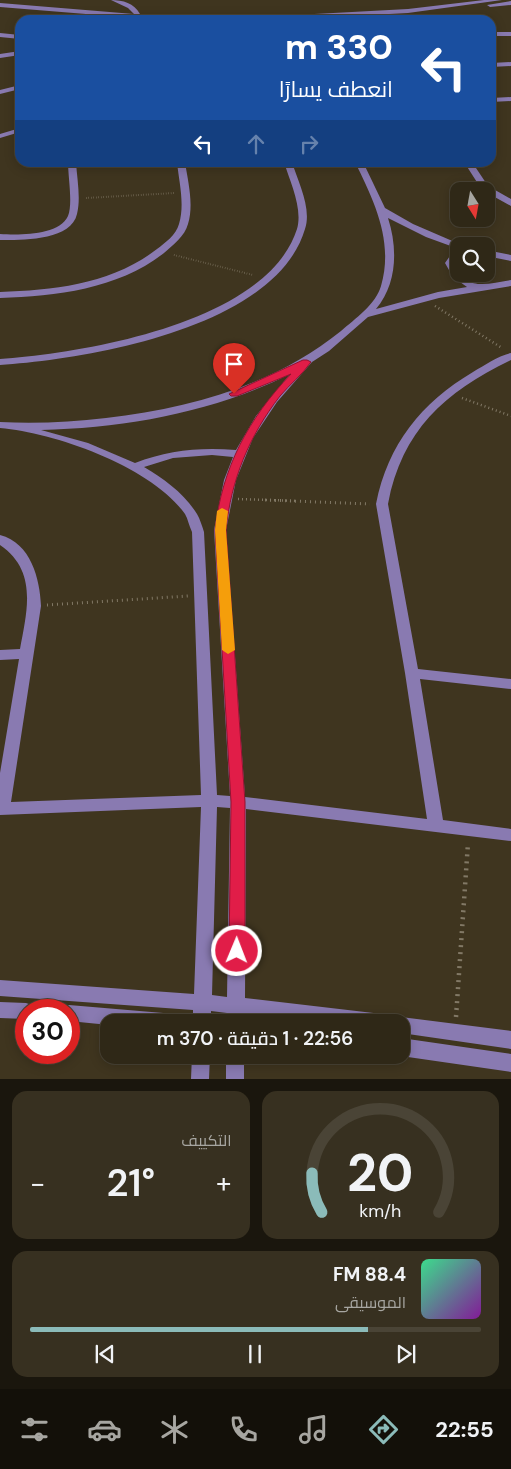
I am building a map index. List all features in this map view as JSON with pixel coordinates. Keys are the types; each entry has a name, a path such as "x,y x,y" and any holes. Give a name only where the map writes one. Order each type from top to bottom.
{"street":[{"path":"0,5 7,0"},
{"path":"114,0 133,8 136,15"},
{"path":"343,15 439,8 499,0"},
{"path":"389,15 511,3"},
{"path":"0,5 99,15"},
{"path":"0,30 15,32"},
{"path":"496,33 511,32"},
{"path":"0,35 15,36"},
{"path":"0,55 15,54"},
{"path":"496,65 511,64"},
{"path":"0,92 15,88"},
{"path":"496,100 511,99"},
{"path":"0,136 15,132"},
{"path":"0,237 30,237 61,227 72,217 72,167"},
{"path":"0,295 33,293 94,283 142,264 160,252 172,241 184,225 186,210 181,167"},
{"path":"0,362 48,358 85,352 153,335 213,312 238,300 268,279 288,257 297,242 301,227 301,206 289,167"},
{"path":"6,425 103,422 176,410 234,394 261,384 307,362 340,339 365,315 385,288 390,261 388,226 361,167"},
{"path":"471,167 486,188 511,203"},
{"path":"382,210 404,225 432,238 450,243"},
{"path":"495,255 511,258"},
{"path":"463,282 475,288"},
{"path":"365,315 424,299 475,288 511,283"},
{"path":"436,825 412,673 382,504 387,476 398,450 415,426 450,394 496,362 507,352"},
{"path":"236,1014 238,802 220,530 225,499 233,469 252,429 277,394 307,362"},
{"path":"6,425 55,436 80,444 134,467 168,488 191,514 198,532 209,801 202,1014"},
{"path":"134,467 158,457 185,452 212,451 240,454"},
{"path":"0,538 10,545 26,562 34,583 34,606 1,809 209,801 238,802 511,835"},
{"path":"0,656 26,654"},
{"path":"412,673 511,684"},
{"path":"0,988 134,996 202,1004 233,1014"},
{"path":"0,1010 15,1011"},
{"path":"80,1014 100,1016"},
{"path":"274,1014 321,1014"},
{"path":"410,1026 511,1040"},
{"path":"410,1048 511,1063"},
{"path":"200,1064 200,1079"},
{"path":"235,1079 236,1064"}],"path":[{"path":"73,199 184,192"},
{"path":"160,252 268,279"},
{"path":"424,299 507,352"},
{"path":"450,394 511,416"},
{"path":"225,499 382,504"},
{"path":"34,606 200,595"},
{"path":"455,1032 469,830"}],"slow traffic":[{"path":"222,511 220,530 228,650"}],"route":[{"path":"234,394 285,374 307,362 277,394 252,429 233,469 222,512 220,530 238,802 237,951"}]}
